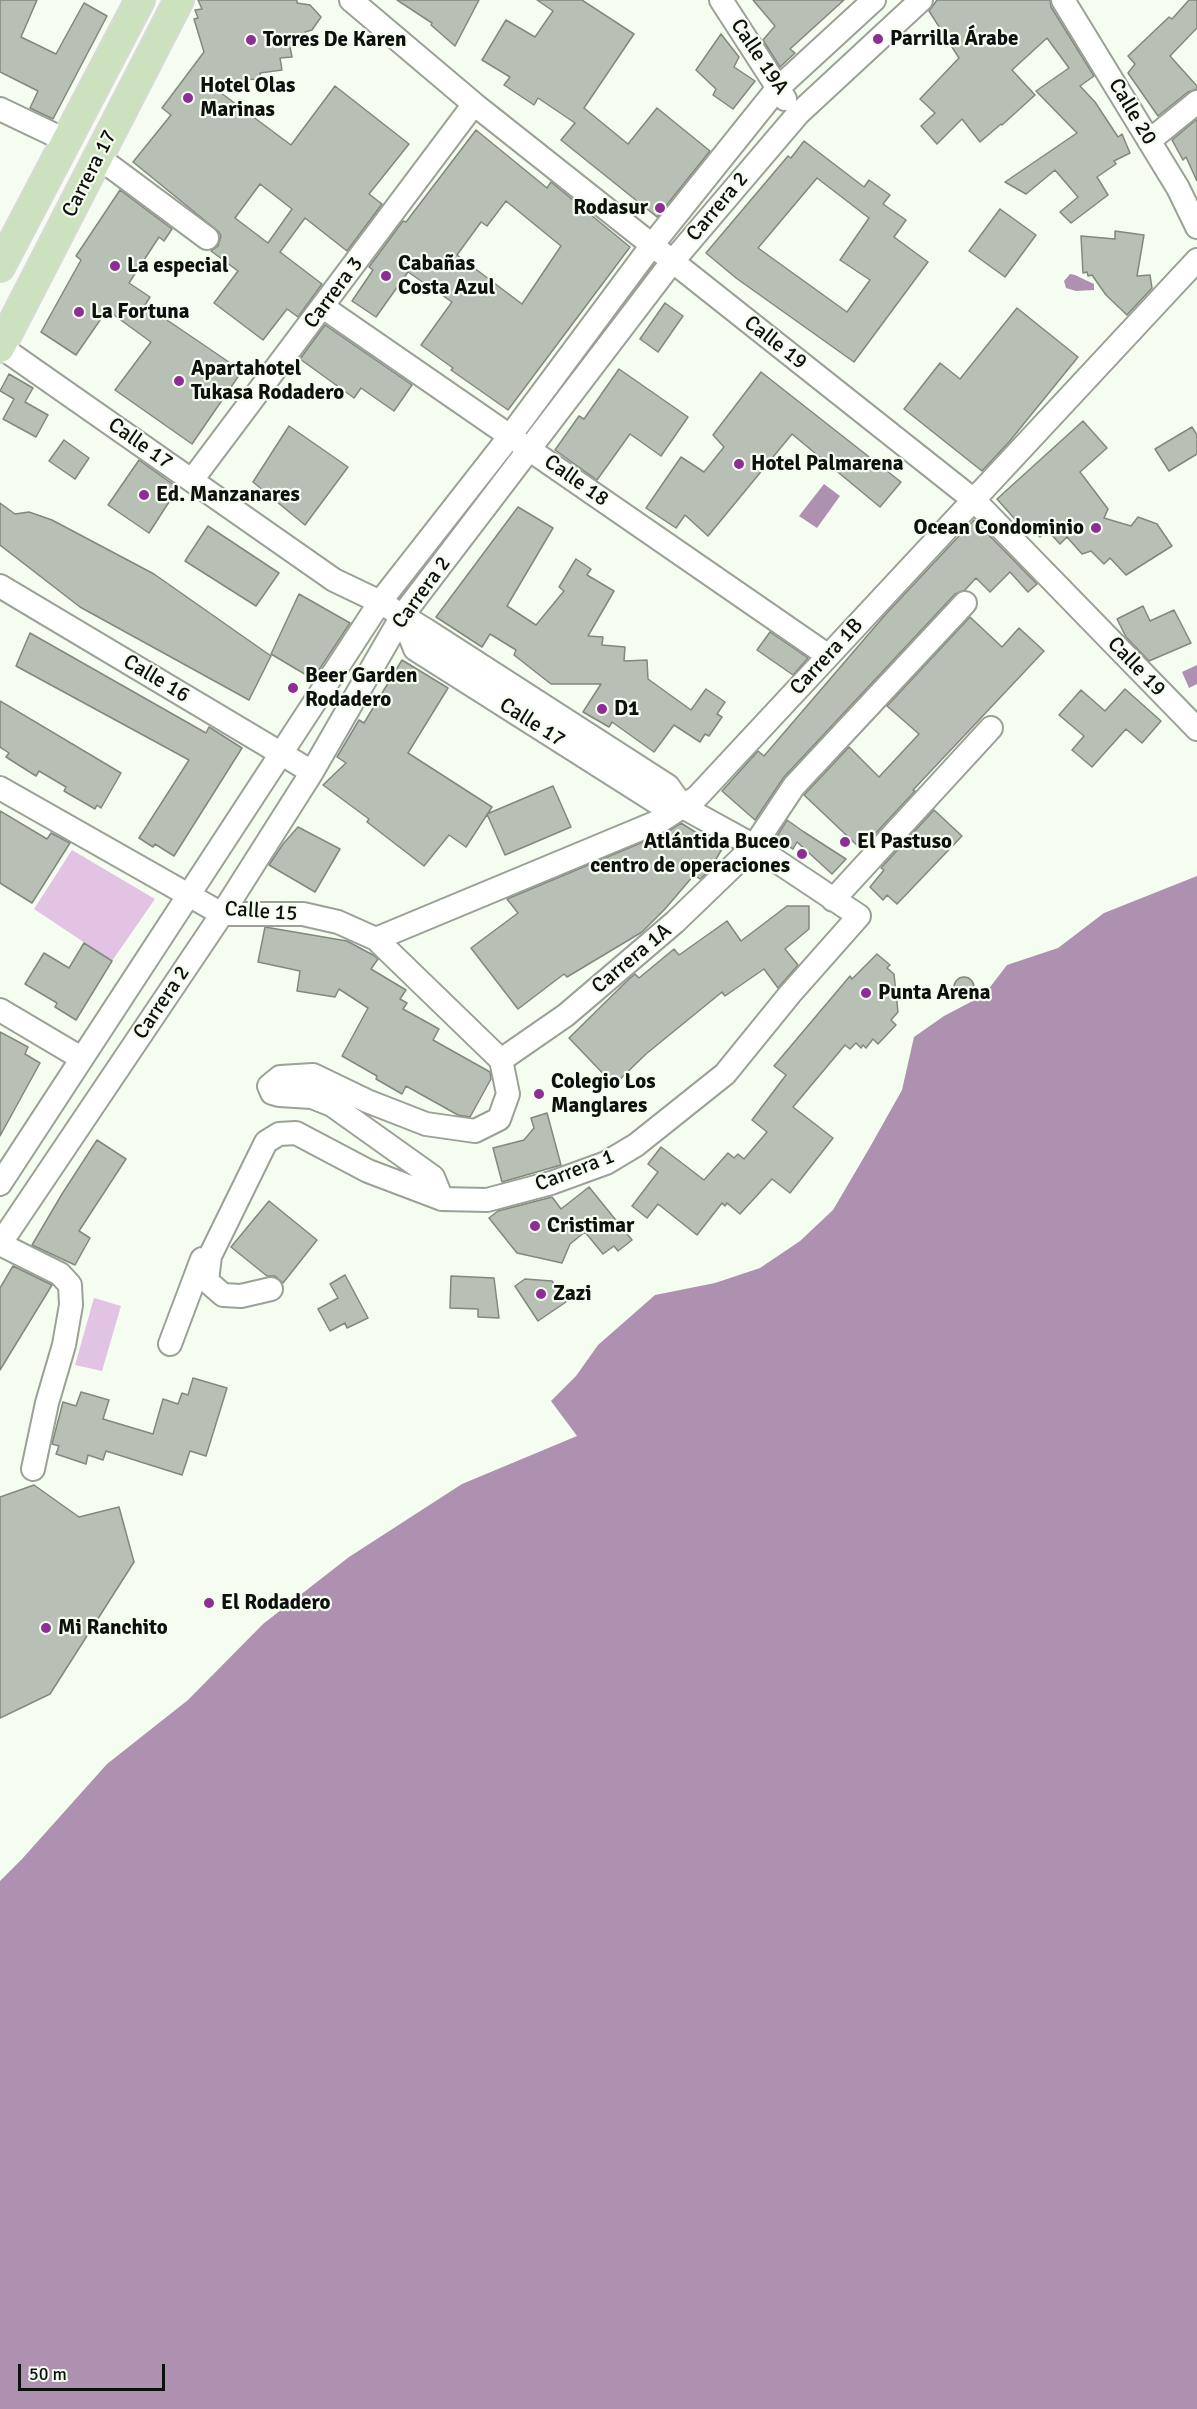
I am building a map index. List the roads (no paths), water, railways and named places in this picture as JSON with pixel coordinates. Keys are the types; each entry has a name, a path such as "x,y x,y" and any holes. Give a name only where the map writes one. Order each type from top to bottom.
{"main road":[{"name":"Carrera 17","path":"0,267 65,140 141,0"},
{"name":"Carrera 17","path":"0,347 179,0"}],"street":[{"name":"Calle 19","path":"351,0 474,104 975,501 1197,729"},
{"name":"Calle 19A","path":"721,0 777,89 798,114"},
{"name":"Carrera 2","path":"0,1184 380,602 510,436 652,245 777,89 874,0"},
{"name":"Carrera 2","path":"0,1244 222,914 312,772 402,616 672,262 798,114 921,0"},
{"name":"Calle 20","path":"1063,0 1178,188 1197,227"},
{"path":"1149,141 1197,102"},
{"name":"Carrera 3","path":"192,480 474,104"},
{"path":"0,109 65,140"},
{"path":"98,157 207,238"},
{"name":"Carrera 1B","path":"376,939 662,820 697,797 1197,260"},
{"name":"Calle 18","path":"323,307 827,655"},
{"name":"Calle 17","path":"0,347 334,580 380,602 402,616 520,703 668,786 683,807 754,846 859,916"},
{"name":"Calle 16","path":"0,586 312,772"},
{"name":"Carrera 1A","path":"501,1060 566,1015 675,922 754,846 794,786 965,603"},
{"path":"833,900 991,728"},
{"name":"Calle 15","path":"0,788 222,914 303,914 338,922 376,939 501,1060"},
{"name":"Carrera 1","path":"238,1198 266,1142 279,1134 296,1133 368,1171 442,1199 487,1200 551,1183 606,1162 636,1145 725,1074 790,994 859,916"},
{"path":"0,1010 81,1058"},
{"path":"442,1199 433,1177 332,1105 312,1097 272,1093 269,1086 280,1077 313,1075 367,1101 426,1124 475,1131 499,1119 508,1094 501,1060"},
{"path":"238,1198 210,1256 207,1281 223,1295 241,1296 271,1289"},
{"path":"170,1344 203,1255 238,1198"},
{"path":"0,1244 60,1274 70,1285 71,1305 64,1345 39,1434 33,1469"}],"place":[{"name":"Parrilla Árabe","path":"878,39"},
{"name":"Torres De Karen","path":"251,40"},
{"name":"Hotel Olas Marinas","path":"188,98"},
{"name":"Rodasur","path":"660,208"},
{"name":"La especial","path":"115,266"},
{"name":"Cabañas Costa Azul","path":"386,276"},
{"name":"La Fortuna","path":"79,312"},
{"name":"Apartahotel Tukasa Rodadero","path":"179,381"},
{"name":"Hotel Palmarena","path":"739,464"},
{"name":"Ed. Manzanares","path":"144,495"},
{"name":"Ocean Condominio","path":"1096,528"},
{"name":"Beer Garden Rodadero","path":"293,688"},
{"name":"D1","path":"602,709"},
{"name":"El Pastuso","path":"845,842"},
{"name":"Atlántida Buceo centro de operaciones","path":"802,854"},
{"name":"Punta Arena","path":"866,993"},
{"name":"Colegio Los Manglares","path":"539,1094"},
{"name":"Cristimar","path":"535,1226"},
{"name":"Zazi","path":"541,1294"},
{"name":"El Rodadero","path":"209,1603"},
{"name":"Mi Ranchito","path":"46,1628"}]}
